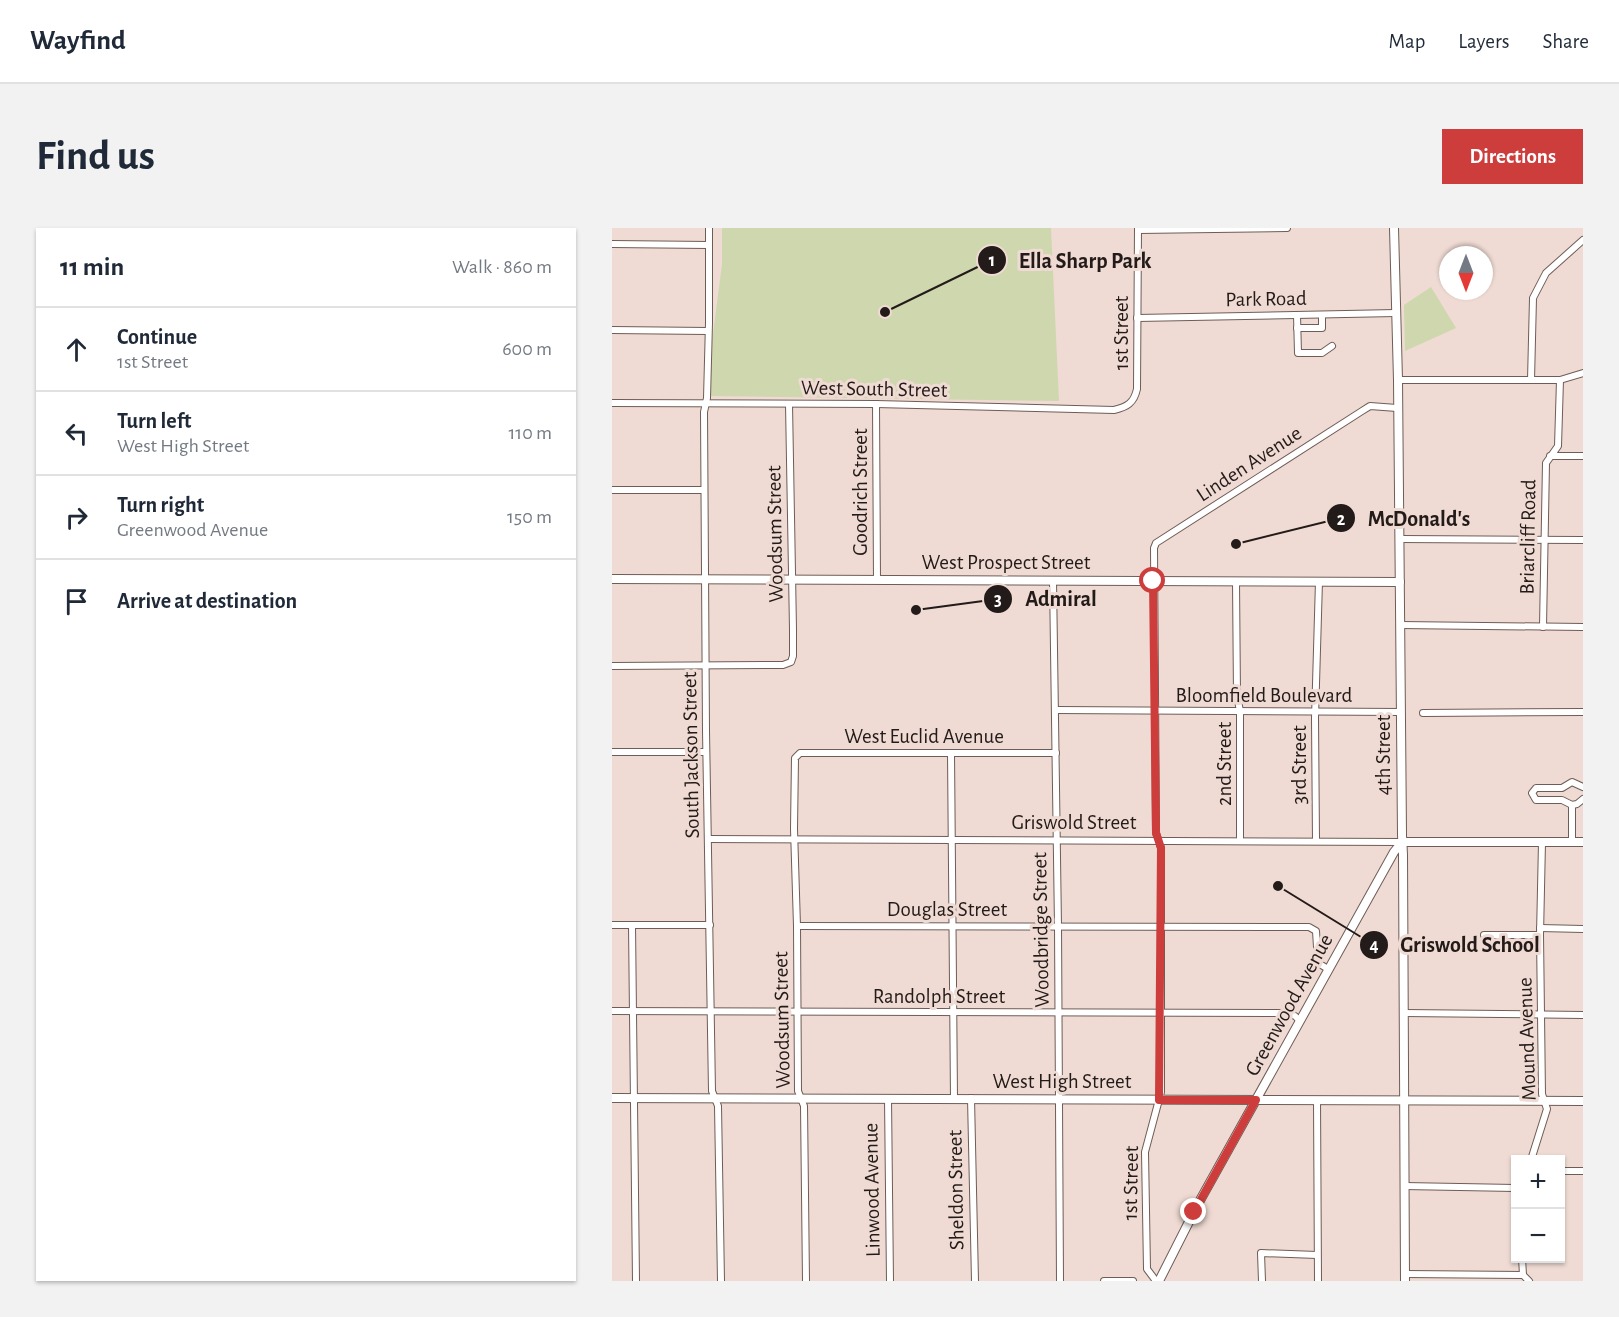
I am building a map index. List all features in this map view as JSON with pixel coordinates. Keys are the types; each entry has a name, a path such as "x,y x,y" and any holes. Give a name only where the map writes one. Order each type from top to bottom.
{"street":[{"name":"South Jackson Street","path":"709,228 704,412 706,752 712,1091 718,1106 721,1281"},
{"path":"1138,229 1287,228"},
{"name":"4th Street","path":"1394,228 1400,539 1405,1278"},
{"name":"1st Street","path":"1132,401 1137,389 1138,229"},
{"path":"1531,381 1533,298 1546,273 1583,240"},
{"path":"612,244 709,245"},
{"name":"Park Road","path":"1137,318 1396,313"},
{"path":"1297,315 1298,353 1322,353 1332,346"},
{"path":"1297,328 1322,328 1322,315"},
{"path":"612,330 708,331"},
{"path":"1398,380 1560,380 1583,373"},
{"name":"Briarcliff Road","path":"1543,627 1546,463 1558,446 1560,380"},
{"name":"West South Street","path":"612,404 876,404 1114,410 1129,405 1132,401"},
{"name":"Woodsum Street","path":"706,666 783,665 791,662 793,656 789,404"},
{"name":"Goodrich Street","path":"876,404 877,580"},
{"name":"Linden Avenue","path":"1153,581 1156,543 1370,406 1397,408"},
{"path":"1550,456 1583,456"},
{"path":"612,490 705,490"},
{"path":"1400,539 1583,540"},
{"name":"West Prospect Street","path":"612,579 1400,582"},
{"name":"Woodbridge Street","path":"1053,580 1060,1281"},
{"name":"1st Street","path":"1153,581 1156,833 1161,848 1161,1013 1159,1100 1144,1152 1147,1269 1157,1281"},
{"name":"2nd Street","path":"1236,581 1237,696 1240,711 1240,840"},
{"name":"3rd Street","path":"1316,841 1319,582"},
{"path":"1400,625 1583,627"},
{"path":"612,666 706,666"},
{"name":"Bloomfield Boulevard","path":"1056,710 1401,712"},
{"path":"1423,713 1583,712"},
{"path":"612,752 706,752"},
{"name":"West Euclid Avenue","path":"795,758 800,753 1056,753"},
{"path":"951,753 954,1098"},
{"name":"Woodsum Street","path":"795,758 798,1091 804,1106 806,1281"},
{"path":"1583,788 1572,782 1562,788 1532,790 1536,800 1562,800 1572,805 1577,804 1583,798"},
{"path":"1562,788 1560,794 1562,800"},
{"path":"1572,805 1572,842"},
{"name":"Griswold Street","path":"708,839 1583,842"},
{"name":"Greenwood Avenue","path":"1157,1281 1328,969 1394,852 1402,842"},
{"name":"Mound Avenue","path":"1533,1155 1547,1109 1542,1094 1540,932 1542,842"},
{"path":"612,925 710,926"},
{"path":"632,925 636,1281"},
{"name":"Douglas Street","path":"797,926 1313,928 1318,963 1328,969"},
{"path":"1484,935 1583,929"},
{"name":"Randolph Street","path":"612,1011 1286,1013 1295,1016 1300,1021"},
{"path":"1404,1013 1583,1015"},
{"name":"West High Street","path":"612,1098 1583,1101"},
{"name":"Linwood Avenue","path":"888,1098 890,1281"},
{"name":"Sheldon Street","path":"971,1098 975,1281"},
{"path":"1317,1100 1318,1281"},
{"path":"1565,1171 1583,1171"},
{"path":"1404,1186 1511,1188"},
{"path":"1262,1281 1261,1253 1317,1255"},
{"path":"1522,1263 1523,1275 1529,1281"},
{"path":"1405,1278 1523,1275"},
{"path":"1104,1281 1133,1281"}],"green space":[{"path":"722,228 1051,228 1059,401 705,396 722,264"},
{"path":"1431,287 1456,328 1405,351 1404,305"}],"place":[{"name":"Ella Sharp Park","path":"885,312"},
{"name":"McDonald's","path":"1236,544"},
{"name":"Admiral","path":"916,610"},
{"name":"Griswold School","path":"1278,886"}],"route":[{"path":"1153,581 1156,833 1161,848 1161,1092 1159,1100 1256,1100 1194,1212"}]}
